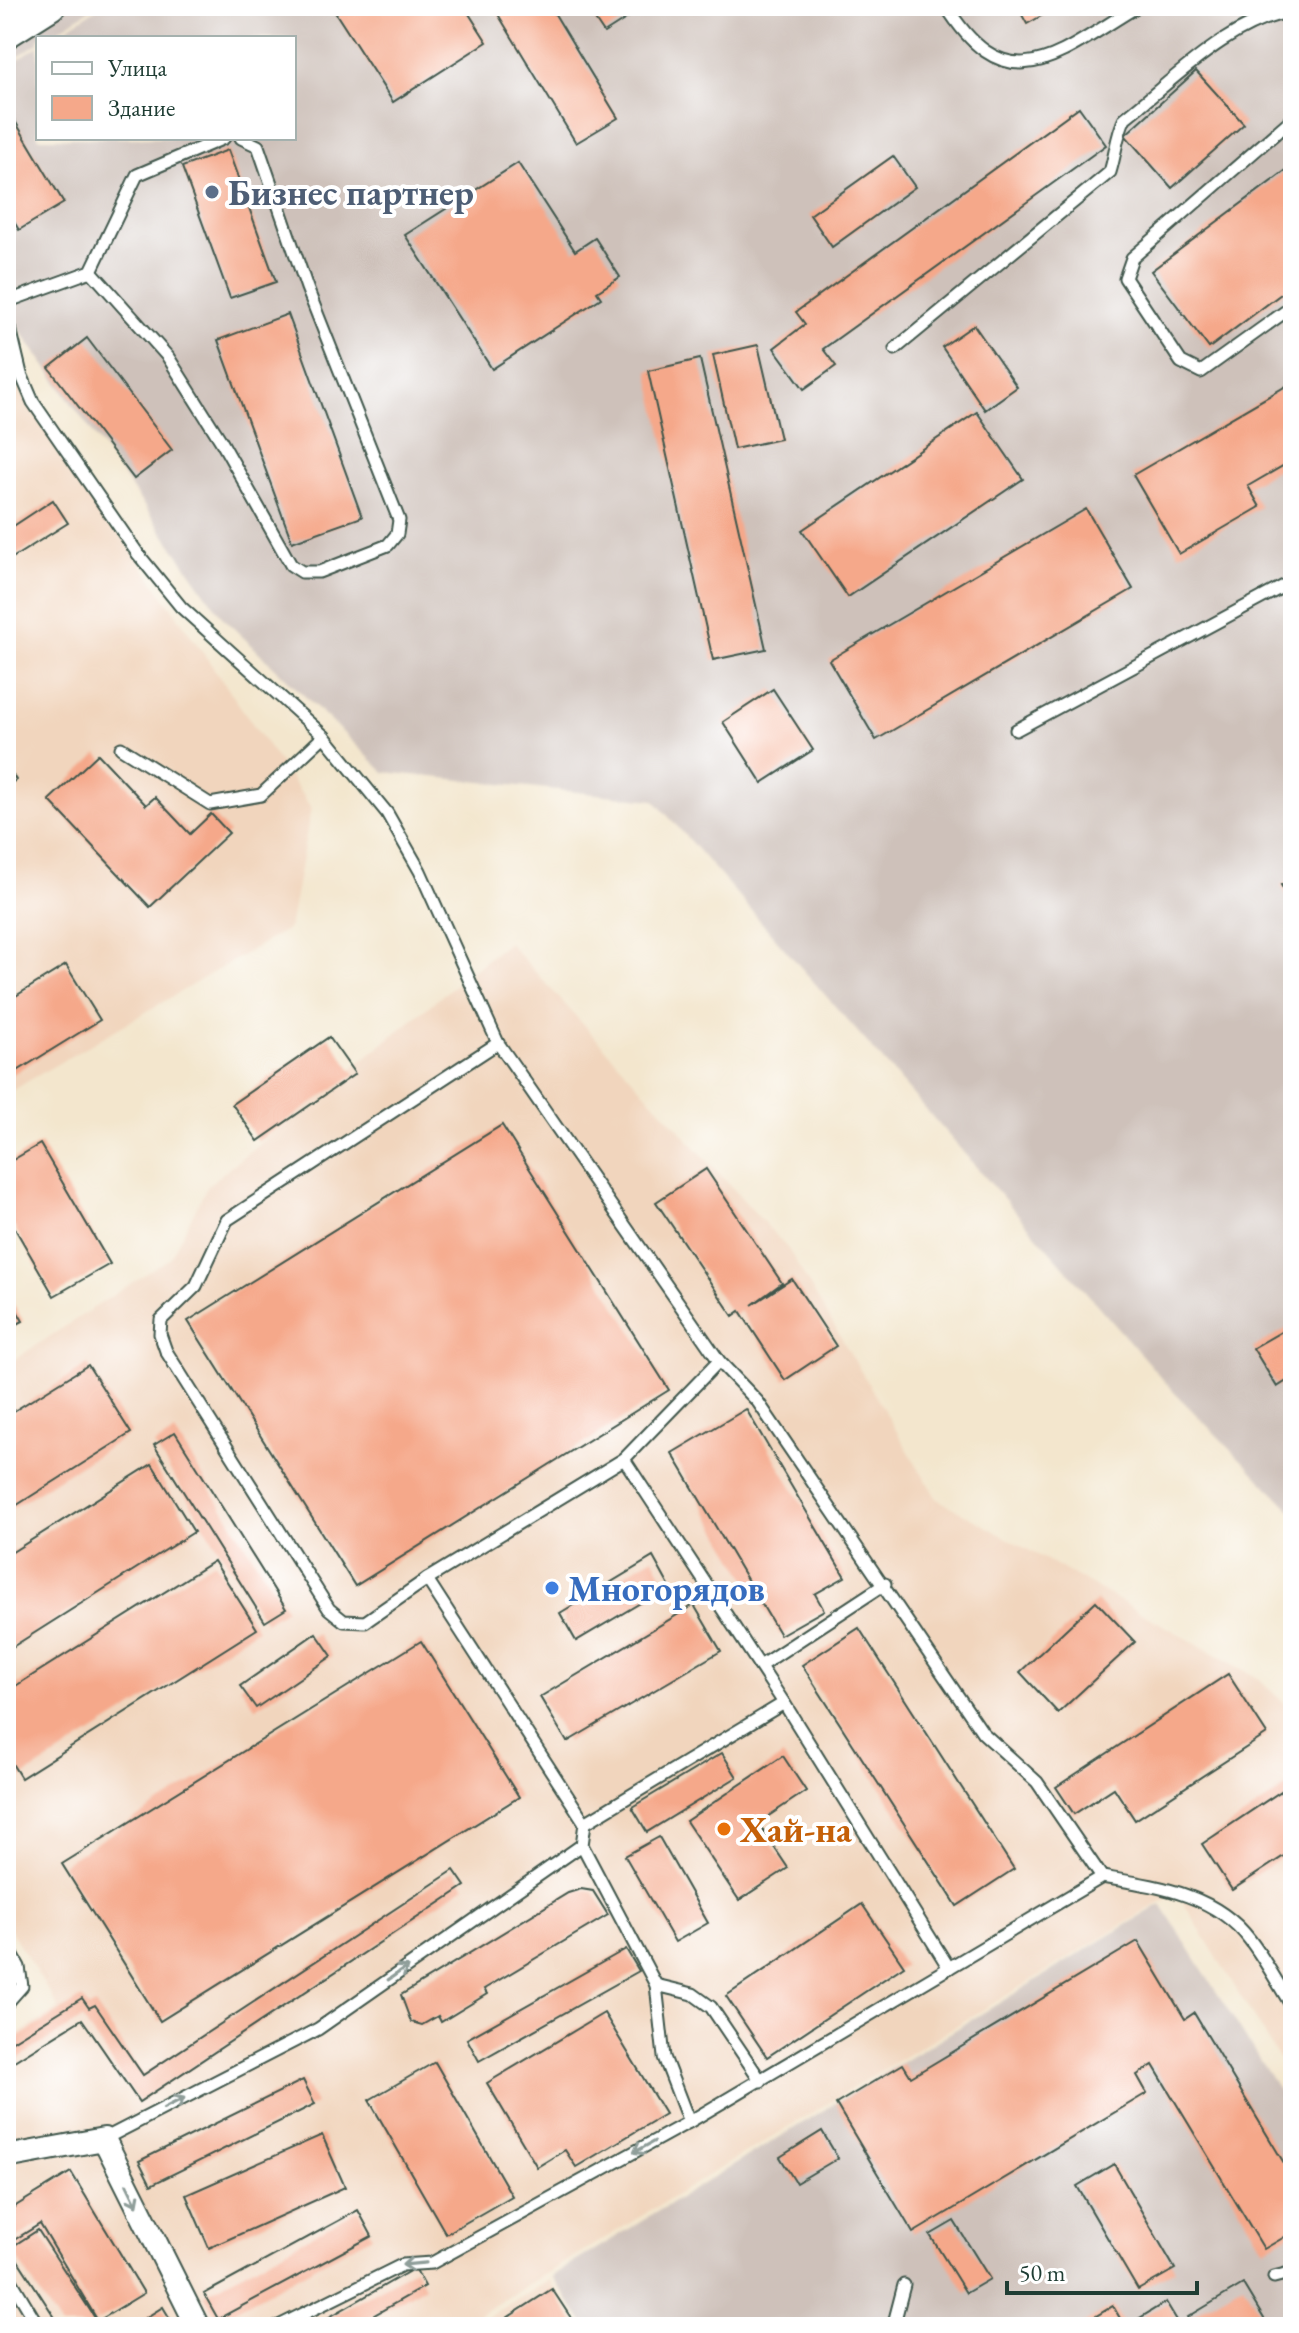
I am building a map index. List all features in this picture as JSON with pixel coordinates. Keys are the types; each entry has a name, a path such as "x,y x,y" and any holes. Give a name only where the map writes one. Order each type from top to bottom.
{"street":[{"path":"6,35 52,6"},
{"path":"6,2157 104,2139 198,2327"}],"lane":[{"path":"946,6 965,37 982,52 1019,64 1043,62 1138,6"},
{"path":"895,349 1110,172 1117,151 1117,134 1125,118 1234,32 1273,14 1293,11"},
{"path":"1293,118 1132,258 1125,278 1181,362 1201,372 1293,306"},
{"path":"6,302 91,271 137,175 219,140"},
{"path":"91,271 168,357 291,565 302,572 319,572 388,545 397,534 399,520 307,288 258,146 245,140"},
{"path":"6,311 21,374 33,402 138,554 181,607 324,736 387,813 420,871 498,1043 719,1361 758,1402 885,1584 983,1733 1037,1782 1102,1877"},
{"path":"1016,730 1293,581"},
{"path":"121,748 210,804 261,795 324,736"},
{"path":"498,1043 227,1220 196,1286 161,1320 160,1334 166,1351 329,1609 344,1621 365,1622 427,1579 624,1459 719,1361"},
{"path":"624,1459 784,1703 949,1968"},
{"path":"427,1579 585,1823 582,1845 656,1985 664,2057 689,2122"},
{"path":"760,1666 885,1584"},
{"path":"585,1823 784,1703"},
{"path":"104,2139 318,2029 582,1845"},
{"path":"277,2327 402,2265 432,2263 761,2081 1102,1877 1158,1886 1211,1907 1249,1938 1293,2008"},
{"path":"6,1944 19,1967 22,1986 6,2004"},
{"path":"656,1985 693,1994 711,2007 761,2081"},
{"path":"6,2272 39,2327"},
{"path":"1274,2277 1293,2272"},
{"path":"893,2327 904,2285"}],"shaded area":[{"path":"6,6 96,6 49,36 36,36 36,44 6,64"},
{"path":"101,6 1293,6 1293,1512 1173,1391 654,800 384,772 223,618 6,310 6,67 36,47 36,140 296,140 296,36 54,36"},
{"path":"6,370 311,808 289,928 6,1094"},
{"name":"Многорядов","path":"508,942 788,1249 937,1499 1258,1678 1293,1712 1293,2082 1177,1892 458,2327 6,2327 6,2042 59,2009 6,1923 6,1365 170,1258 208,1185"},
{"path":"1161,1904 1293,2113 1293,2327 586,2327 552,2276"},
{"path":"549,2280 580,2327 471,2327"}],"building":[{"path":"331,6 464,6 487,42 393,102"},
{"path":"493,6 550,6 618,118 576,143"},
{"path":"586,6 646,6 604,33"},
{"path":"1017,6 1059,6 1027,24"},
{"path":"1196,71 1244,124 1172,188 1125,135"},
{"path":"6,106 64,203 19,230 6,209"},
{"path":"1079,107 1106,145 823,349 836,366 804,389 774,348 805,324 796,312"},
{"path":"228,150 276,282 230,298 182,167"},
{"path":"893,156 915,187 832,247 810,215"},
{"path":"518,163 575,251 595,238 620,277 597,292 601,298 492,369 405,235"},
{"path":"1293,165 1293,285 1209,348 1151,271"},
{"path":"288,314 362,517 292,542 218,340"},
{"path":"974,325 1017,387 985,410 942,347"},
{"path":"87,338 172,450 134,479 49,368"},
{"path":"758,345 780,439 734,449 713,355"},
{"path":"700,359 766,649 713,660 648,371"},
{"path":"1293,382 1293,460 1248,486 1260,507 1179,554 1133,475"},
{"path":"977,412 1023,479 848,597 802,530"},
{"path":"53,500 68,523 6,562 6,531"},
{"path":"1086,509 1133,589 876,740 829,660"},
{"path":"773,689 813,750 762,783 723,722"},
{"path":"98,754 146,805 155,797 190,834 211,814 229,833 150,907 49,800"},
{"path":"6,764 16,780 6,787"},
{"path":"1293,879 1293,906 1281,885"},
{"path":"66,965 100,1020 6,1078 6,1002"},
{"path":"329,1037 355,1074 258,1141 232,1104"},
{"path":"502,1125 669,1390 355,1586 188,1321"},
{"path":"40,1144 110,1264 54,1296 6,1213 6,1164"},
{"path":"706,1169 782,1283 752,1305 792,1279 836,1346 785,1380 740,1311 733,1316 656,1202"},
{"path":"6,1292 23,1321 6,1330"},
{"path":"1293,1325 1293,1377 1277,1387 1253,1348"},
{"path":"88,1365 131,1433 6,1512 6,1416"},
{"path":"746,1409 845,1577 815,1594 824,1610 780,1635 672,1453"},
{"path":"175,1432 286,1609 265,1622 154,1445"},
{"path":"152,1464 194,1532 6,1651 6,1556"},
{"path":"653,1557 669,1586 576,1641 560,1613"},
{"path":"214,1561 257,1629 21,1778 6,1754 6,1692"},
{"path":"1096,1601 1135,1642 1058,1713 1020,1672"},
{"path":"694,1605 721,1651 567,1742 540,1697"},
{"path":"859,1628 1014,1869 957,1906 802,1665"},
{"path":"316,1633 332,1656 256,1708 240,1686"},
{"path":"421,1641 519,1797 160,2021 62,1864"},
{"path":"1228,1674 1267,1734 1135,1820 1114,1788 1074,1814 1056,1787"},
{"path":"722,1753 737,1777 647,1832 632,1807"},
{"path":"783,1756 806,1791 758,1823 788,1868 739,1900 686,1821"},
{"path":"1293,1783 1293,1850 1232,1890 1202,1844"},
{"path":"659,1837 708,1923 675,1942 625,1856"},
{"path":"454,1870 465,1886 139,2102 82,2019 6,2066 6,2045 82,1998 89,2008 95,2005 143,2075"},
{"path":"581,1889 593,1891 608,1915 484,1989 487,1994 441,2022 438,2016 422,2025 411,2022 401,1995 568,1893"},
{"path":"862,1904 904,1966 767,2057 726,1996"},
{"path":"1138,1941 1185,2019 1194,2013 1293,2178 1293,2232 1264,2249 1153,2065 1137,2075 1147,2093 913,2233 836,2104 903,2064 911,2077"},
{"path":"626,1949 639,1971 479,2061 467,2039"},
{"path":"604,2013 665,2114 576,2167 565,2150 537,2167 487,2083"},
{"path":"435,2062 512,2196 446,2234 369,2100"},
{"path":"303,2080 315,2104 151,2185 139,2161"},
{"path":"822,2131 838,2158 796,2183 780,2157"},
{"path":"322,2135 345,2187 209,2248 186,2195"},
{"path":"1114,2164 1175,2269 1138,2290 1077,2186"},
{"path":"71,2172 144,2293 98,2321 40,2224 6,2245 6,2212"},
{"path":"358,2210 372,2236 218,2319 204,2294"},
{"path":"954,2221 990,2279 966,2293 930,2235"},
{"path":"38,2230 97,2321 88,2327 61,2327 10,2248"},
{"path":"415,2268 425,2286 353,2327 312,2327"},
{"path":"1243,2284 1269,2327 1194,2327 1188,2317"},
{"path":"552,2289 577,2327 493,2327"},
{"path":"1166,2302 1181,2327 1125,2327"},
{"path":"1113,2306 1125,2327 1078,2327"},
{"path":"163,2307 175,2327 131,2327"}],"place":[{"name":"Бизнес партнер","path":"212,192"},
{"name":"Многорядов","path":"552,1588"},
{"name":"Хай-на","path":"724,1829"}]}
